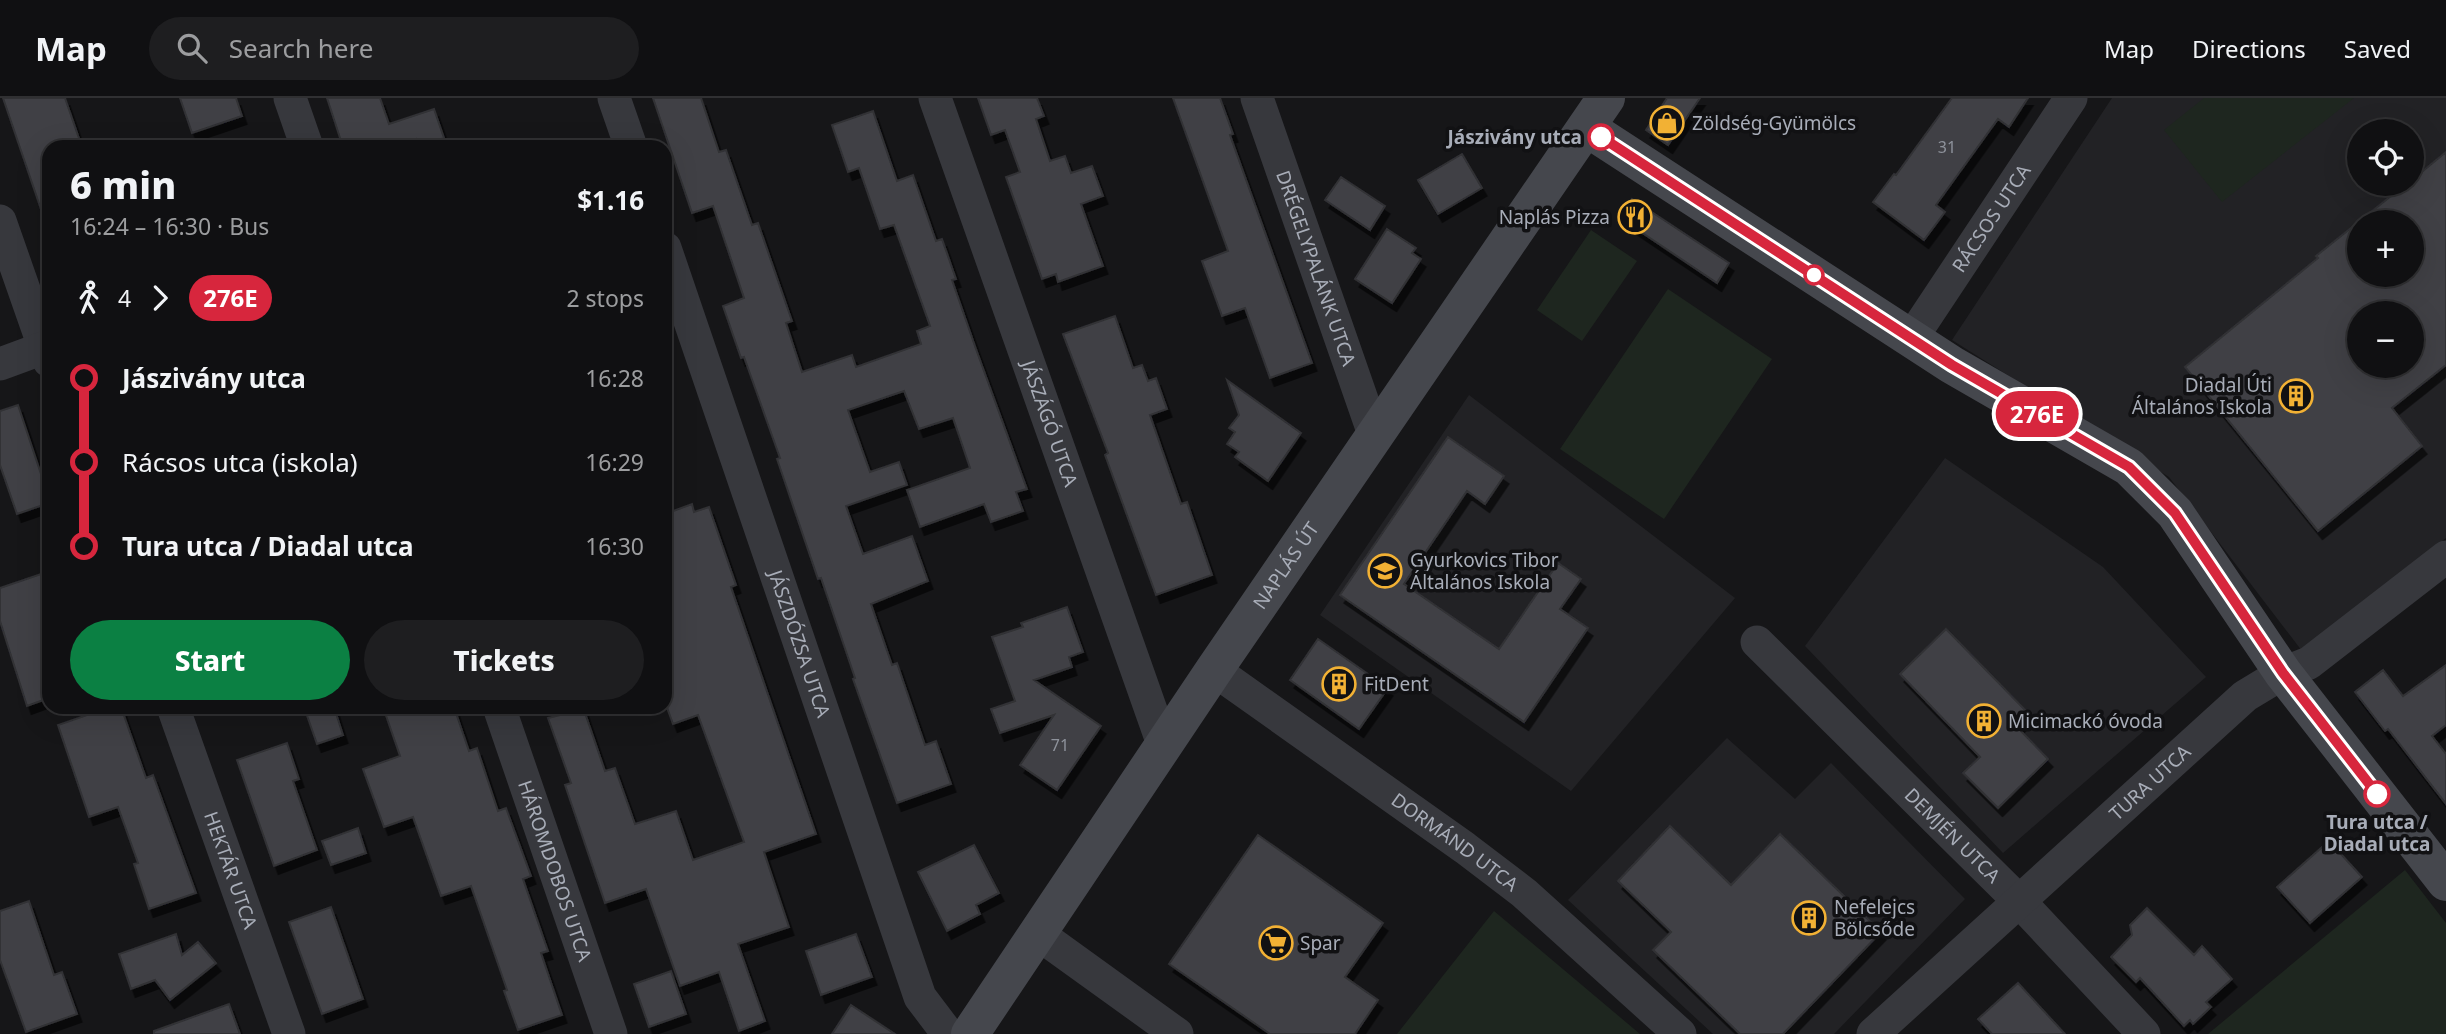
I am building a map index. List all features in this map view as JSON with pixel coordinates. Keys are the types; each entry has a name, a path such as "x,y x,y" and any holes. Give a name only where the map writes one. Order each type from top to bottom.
{"street":[{"path":"290,98 305,140"},
{"path":"614,98 629,140"},
{"name":"JÁSZÁGÓ UTCA","path":"935,98 1164,747"},
{"name":"DRÉGELYPALÁNK UTCA","path":"1257,98 1375,437"},
{"name":"RÁCSOS UTCA","path":"1911,339 2071,98"},
{"path":"1597,113 1911,339 2129,467 2175,513 2283,673 2446,882"},
{"name":"NAPLÁS ÚT","path":"970,1034 1214,670 1597,113"},
{"path":"0,221 42,338"},
{"name":"JÁSZDÓZSA UTCA","path":"672,269 920,997 948,1034"},
{"path":"0,364 42,353"},
{"name":"TURA UTCA","path":"1873,1034 2245,696 2283,673 2309,663 2446,556"},
{"name":"DEMJÉN UTCA","path":"1757,642 2019,901 2144,1034"},
{"name":"DORMÁND UTCA","path":"1214,670 1524,893 1681,1034"},
{"name":"HEKTÁR UTCA","path":"175,714 289,1034"},
{"name":"HÁROMDOBOS UTCA","path":"501,714 611,1034"},
{"path":"1037,933 1177,1034"}],"shaded area":[{"path":"2112,98 2446,98 2446,538 2302,651 2169,477 1952,340"},
{"path":"2204,98 2354,98 2222,202 2164,130"},
{"path":"1591,230 1637,261 1582,341 1537,310"},
{"path":"1668,289 1772,359 1664,519 1560,449"},
{"path":"1469,395 1735,598 1571,791 1320,615"},
{"path":"1945,458 2103,567 2206,677 2003,853 1805,646"},
{"path":"1727,738 1795,799 1831,763 1965,899 1834,1034 1713,1034 1568,900"},
{"path":"2405,870 2446,923 2446,1034 2208,1034"},
{"path":"1494,911 1640,1034 1397,1034"}],"building":[{"path":"3,98 65,98 80,140 42,140 42,212"},
{"path":"180,98 236,98 242,116 192,133"},
{"path":"327,98 380,98 389,124 434,109 444,138 439,140 341,140"},
{"path":"653,98 701,98 719,152 726,150 752,225 758,223 792,321 786,323 802,372 852,355 856,367 921,344 917,331 930,326 894,225 880,229 859,168 848,172 832,125 873,111 897,181 913,175 936,241 942,239 956,279 952,280 1027,489 1016,492 1023,511 991,522 984,504 920,527 907,490 970,468 953,418 919,429 904,391 848,410 870,472 899,462 907,485 846,506 863,554 912,536 928,581 871,604 892,665 897,663 925,745 936,741 951,784 897,803 821,578 818,579 777,459 780,458 723,306 744,298 713,206 692,213 672,154 672,140 667,140"},
{"path":"978,98 1037,98 1044,116 1036,119 1050,161 1065,156 1071,173 1092,166 1103,196 1081,204 1103,266 1058,282 1056,274 1042,279 1006,177 1020,172 1005,130 991,135"},
{"path":"1173,98 1220,98 1233,134 1230,135 1312,363 1270,378 1245,308 1222,316 1202,261 1228,251"},
{"name":"Zöldség-Gyümölcs","path":"1667,98 1700,98 1668,145 1646,130"},
{"path":"1952,98 2028,98 2009,127 1998,119 1936,205 1945,212 1924,240 1873,202"},
{"name":"Diadal Úti Általános Iskola","path":"2446,152 2446,365 2392,408 2422,446 2318,531 2185,367 2347,231 2347,287 2424,287 2424,210 2374,210 2391,196 2424,196 2424,170"},
{"path":"1462,154 1482,188 1438,214 1418,180"},
{"path":"1341,177 1385,206 1370,230 1325,200"},
{"path":"1632,199 1729,263 1717,283 1620,218"},
{"path":"1387,229 1416,248 1412,253 1421,259 1392,303 1355,279"},
{"path":"1115,316 1133,368 1142,365 1148,381 1156,378 1167,409 1150,415 1181,504 1187,502 1212,575 1156,595 1105,455 1108,453 1063,334"},
{"path":"1227,380 1301,433 1268,481 1235,457 1239,452 1227,444 1235,432 1229,428 1239,415"},
{"path":"18,405 42,474 42,505 17,514 0,465 0,411"},
{"name":"Gyurkovics Tibor Általános Iskola","path":"1448,437 1504,476 1485,504 1467,491 1404,584 1499,649 1558,563 1581,579 1560,609 1588,628 1524,722 1340,595"},
{"path":"692,504 694,512 709,507 736,585 731,587 816,834 764,852 789,927 738,944 765,1021 739,1031 719,972 680,986 646,889 605,903 565,785 571,783 548,718 560,714 585,714 605,771 615,768 635,824 676,811 693,860 744,842 698,715 673,724 669,714 672,714 672,511"},
{"path":"42,574 42,701 27,706 0,621 0,588"},
{"path":"1067,607 1083,652 1069,657 1072,667 1034,680 1101,726 1057,790 1020,765 1054,715 1000,733 991,709 1015,701 992,637 1023,627 1021,623"},
{"name":"Micimackó óvoda","path":"1946,629 2029,714 2017,727 2048,759 1998,808 1963,773 1980,757 1900,674"},
{"name":"FitDent","path":"1318,639 1388,688 1359,729 1290,680"},
{"path":"2446,665 2446,725 2432,736 2446,754 2446,804 2388,729 2385,731 2355,692 2383,670 2403,696"},
{"path":"90,714 123,714 146,778 153,775 196,893 149,909 134,864 138,863 118,807 89,817 58,725"},
{"path":"306,714 336,714 343,735 317,744"},
{"path":"385,714 456,714 469,751 477,748 498,811 506,808 531,876 523,879 548,951 541,953 562,1015 518,1030 471,886 441,896 413,817 384,827 363,769 400,756"},
{"path":"287,743 299,779 293,781 317,850 274,866 237,760"},
{"name":"Nefelejcs Bölcsőde","path":"1670,826 1731,885 1780,834 1881,932 1783,1034 1740,1034 1653,950 1671,932 1618,881"},
{"path":"358,828 366,853 331,865 322,841"},
{"name":"Spar","path":"1258,835 1383,923 1345,977 1378,1000 1355,1034 1270,1034 1169,964"},
{"path":"2329,841 2362,877 2310,923 2277,887"},
{"path":"974,845 999,893 976,905 980,914 947,931 918,872"},
{"path":"29,901 54,975 62,972 77,1014 26,1032 0,960 0,911"},
{"path":"331,907 363,999 322,1014 289,922"},
{"path":"2147,908 2194,955 2202,946 2232,979 2206,1002 2211,1007 2193,1024 2190,1020 2184,1026 2140,978 2136,982 2111,957 2132,935 2130,925"},
{"path":"176,934 182,955 198,942 216,963 170,1000 155,980 131,989 119,954"},
{"path":"856,934 872,977 821,995 806,951"},
{"path":"671,971 686,1014 649,1027 634,984"},
{"path":"2018,983 2065,1034 1992,1034 1978,1019"},
{"path":"229,1004 240,1034 154,1034 154,1031"},
{"path":"851,1005 895,1034 832,1034"}],"bus line":[{"name":"276E","path":"1601,137 1952,365 2129,467 2175,513 2283,673 2377,794"}],"place":[{"name":"Zöldség-Gyümölcs","path":"1667,123"},
{"name":"Jászivány utca","path":"1601,137"},
{"name":"Naplás Pizza","path":"1635,217"},
{"name":"Diadal Úti Általános Iskola","path":"2296,396"},
{"name":"Gyurkovics Tibor Általános Iskola","path":"1385,571"},
{"name":"FitDent","path":"1339,684"},
{"name":"Micimackó óvoda","path":"1984,721"},
{"name":"Tura utca / Diadal utca","path":"2377,794"},
{"name":"Nefelejcs Bölcsőde","path":"1809,918"},
{"name":"Spar","path":"1276,943"}]}
